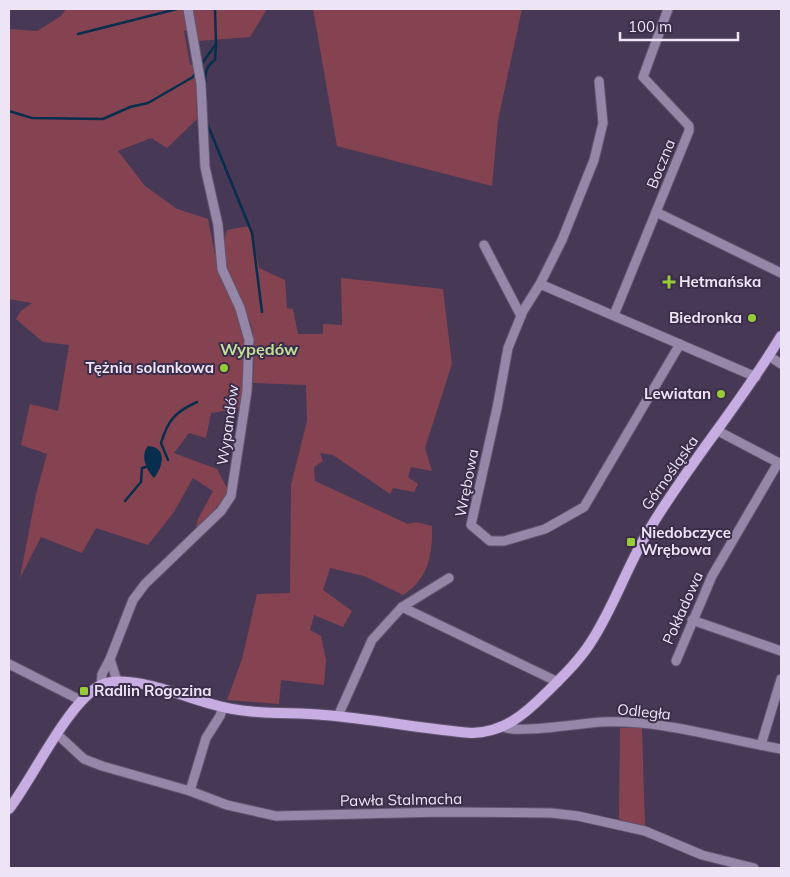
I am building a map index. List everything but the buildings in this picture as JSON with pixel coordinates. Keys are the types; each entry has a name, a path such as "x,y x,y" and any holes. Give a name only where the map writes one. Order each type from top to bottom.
{"street":[{"name":"Wypandów","path":"101,685 102,674 110,659 133,600 145,584 221,511 231,496 247,391 249,340 240,308 222,269 218,225 205,167 201,84 188,9"},
{"name":"Boczna","path":"668,9 642,77 688,126 688,132 656,212 781,273"},
{"name":"Wrębowa","path":"599,81 603,123 594,160 565,233 540,284 521,316 508,348 497,408 471,525 484,537 494,542 512,540 540,532 588,503 680,344"},
{"path":"614,315 656,212"},
{"path":"484,245 521,316"},
{"path":"540,284 756,377"},
{"name":"Górnośląska","path":"504,727 528,710 558,682 591,641 648,531 756,377 781,336"},
{"path":"769,356 781,364"},
{"path":"718,431 780,463"},
{"name":"Pokładowa","path":"676,661 712,576 780,463"},
{"path":"338,716 372,640 402,607 449,578"},
{"path":"402,607 558,682"},
{"path":"692,620 781,650"},
{"path":"110,659 117,681"},
{"path":"9,664 82,701"},
{"path":"761,745 781,679"},
{"path":"9,809 82,701 101,685 117,681 149,686 223,708 338,716 472,733 504,727"},
{"path":"190,791 206,738 223,708"},
{"name":"Odległa","path":"504,727 516,731 563,724 636,722 781,748"},
{"name":"Pawła Stalmacha","path":"58,734 84,759 102,766 190,791 227,805 276,816 442,812 551,813 578,816 645,831 702,855 754,868"},
{"path":"761,745 774,741 781,742"}],"shaded area":[{"path":"66,9 184,9 189,30 184,31 190,65 195,64 197,119 167,148 151,138 118,151 145,186 177,209 208,219 215,255 219,257 247,341 242,408 211,413 206,438 189,433 174,453 217,469 229,492 198,529 196,527 198,519 213,491 193,478 174,512 148,545 96,528 82,553 41,537 20,578 36,494 47,454 21,445 30,404 58,411 69,345 43,342 16,319 21,311 32,303 9,299 9,29 37,31 61,16"},
{"path":"192,9 267,9 250,37 198,41"},
{"path":"313,9 522,9 498,120 492,186 337,146"},
{"path":"250,226 259,268 285,280 287,308 293,309 298,334 323,334 323,324 342,325 341,278 443,289 452,364 425,448 432,471 411,467 408,477 418,484 414,492 393,488 390,494 333,455 320,453 323,461 314,467 315,481 408,524 416,522 432,526 430,556 418,582 403,595 364,576 330,568 323,590 352,611 343,627 314,615 310,630 321,636 326,660 324,685 281,680 279,704 227,700 242,659 257,594 290,593 291,485 307,421 306,385 253,383 253,333 244,306 227,271 224,259 227,230"},
{"path":"620,728 642,728 645,827 619,819"}],"water":[{"path":"148,446 159,450 162,458 160,468 154,478 144,458"}],"waterway":[{"path":"78,34 177,9"},
{"path":"200,66 216,44 215,9"},
{"path":"206,98 206,72 215,60 216,44"},
{"path":"9,111 32,118 103,119 130,107 148,103 193,77 196,72"},
{"path":"207,123 252,233 262,312"},
{"path":"168,460 161,443 166,428 178,413 197,402"},
{"path":"125,501 141,482 142,468 146,467"}],"place":[{"name":"Hetmańska","path":"669,282"},
{"name":"Biedronka","path":"752,318"},
{"name":"Tężnia solankowa","path":"224,368"},
{"name":"Lewiatan","path":"721,394"},
{"name":"Niedobczyce Wrębowa","path":"631,542"},
{"name":"Radlin Rogozina","path":"84,691"}],"district":[{"name":"Wypędów","path":"259,349"}]}
